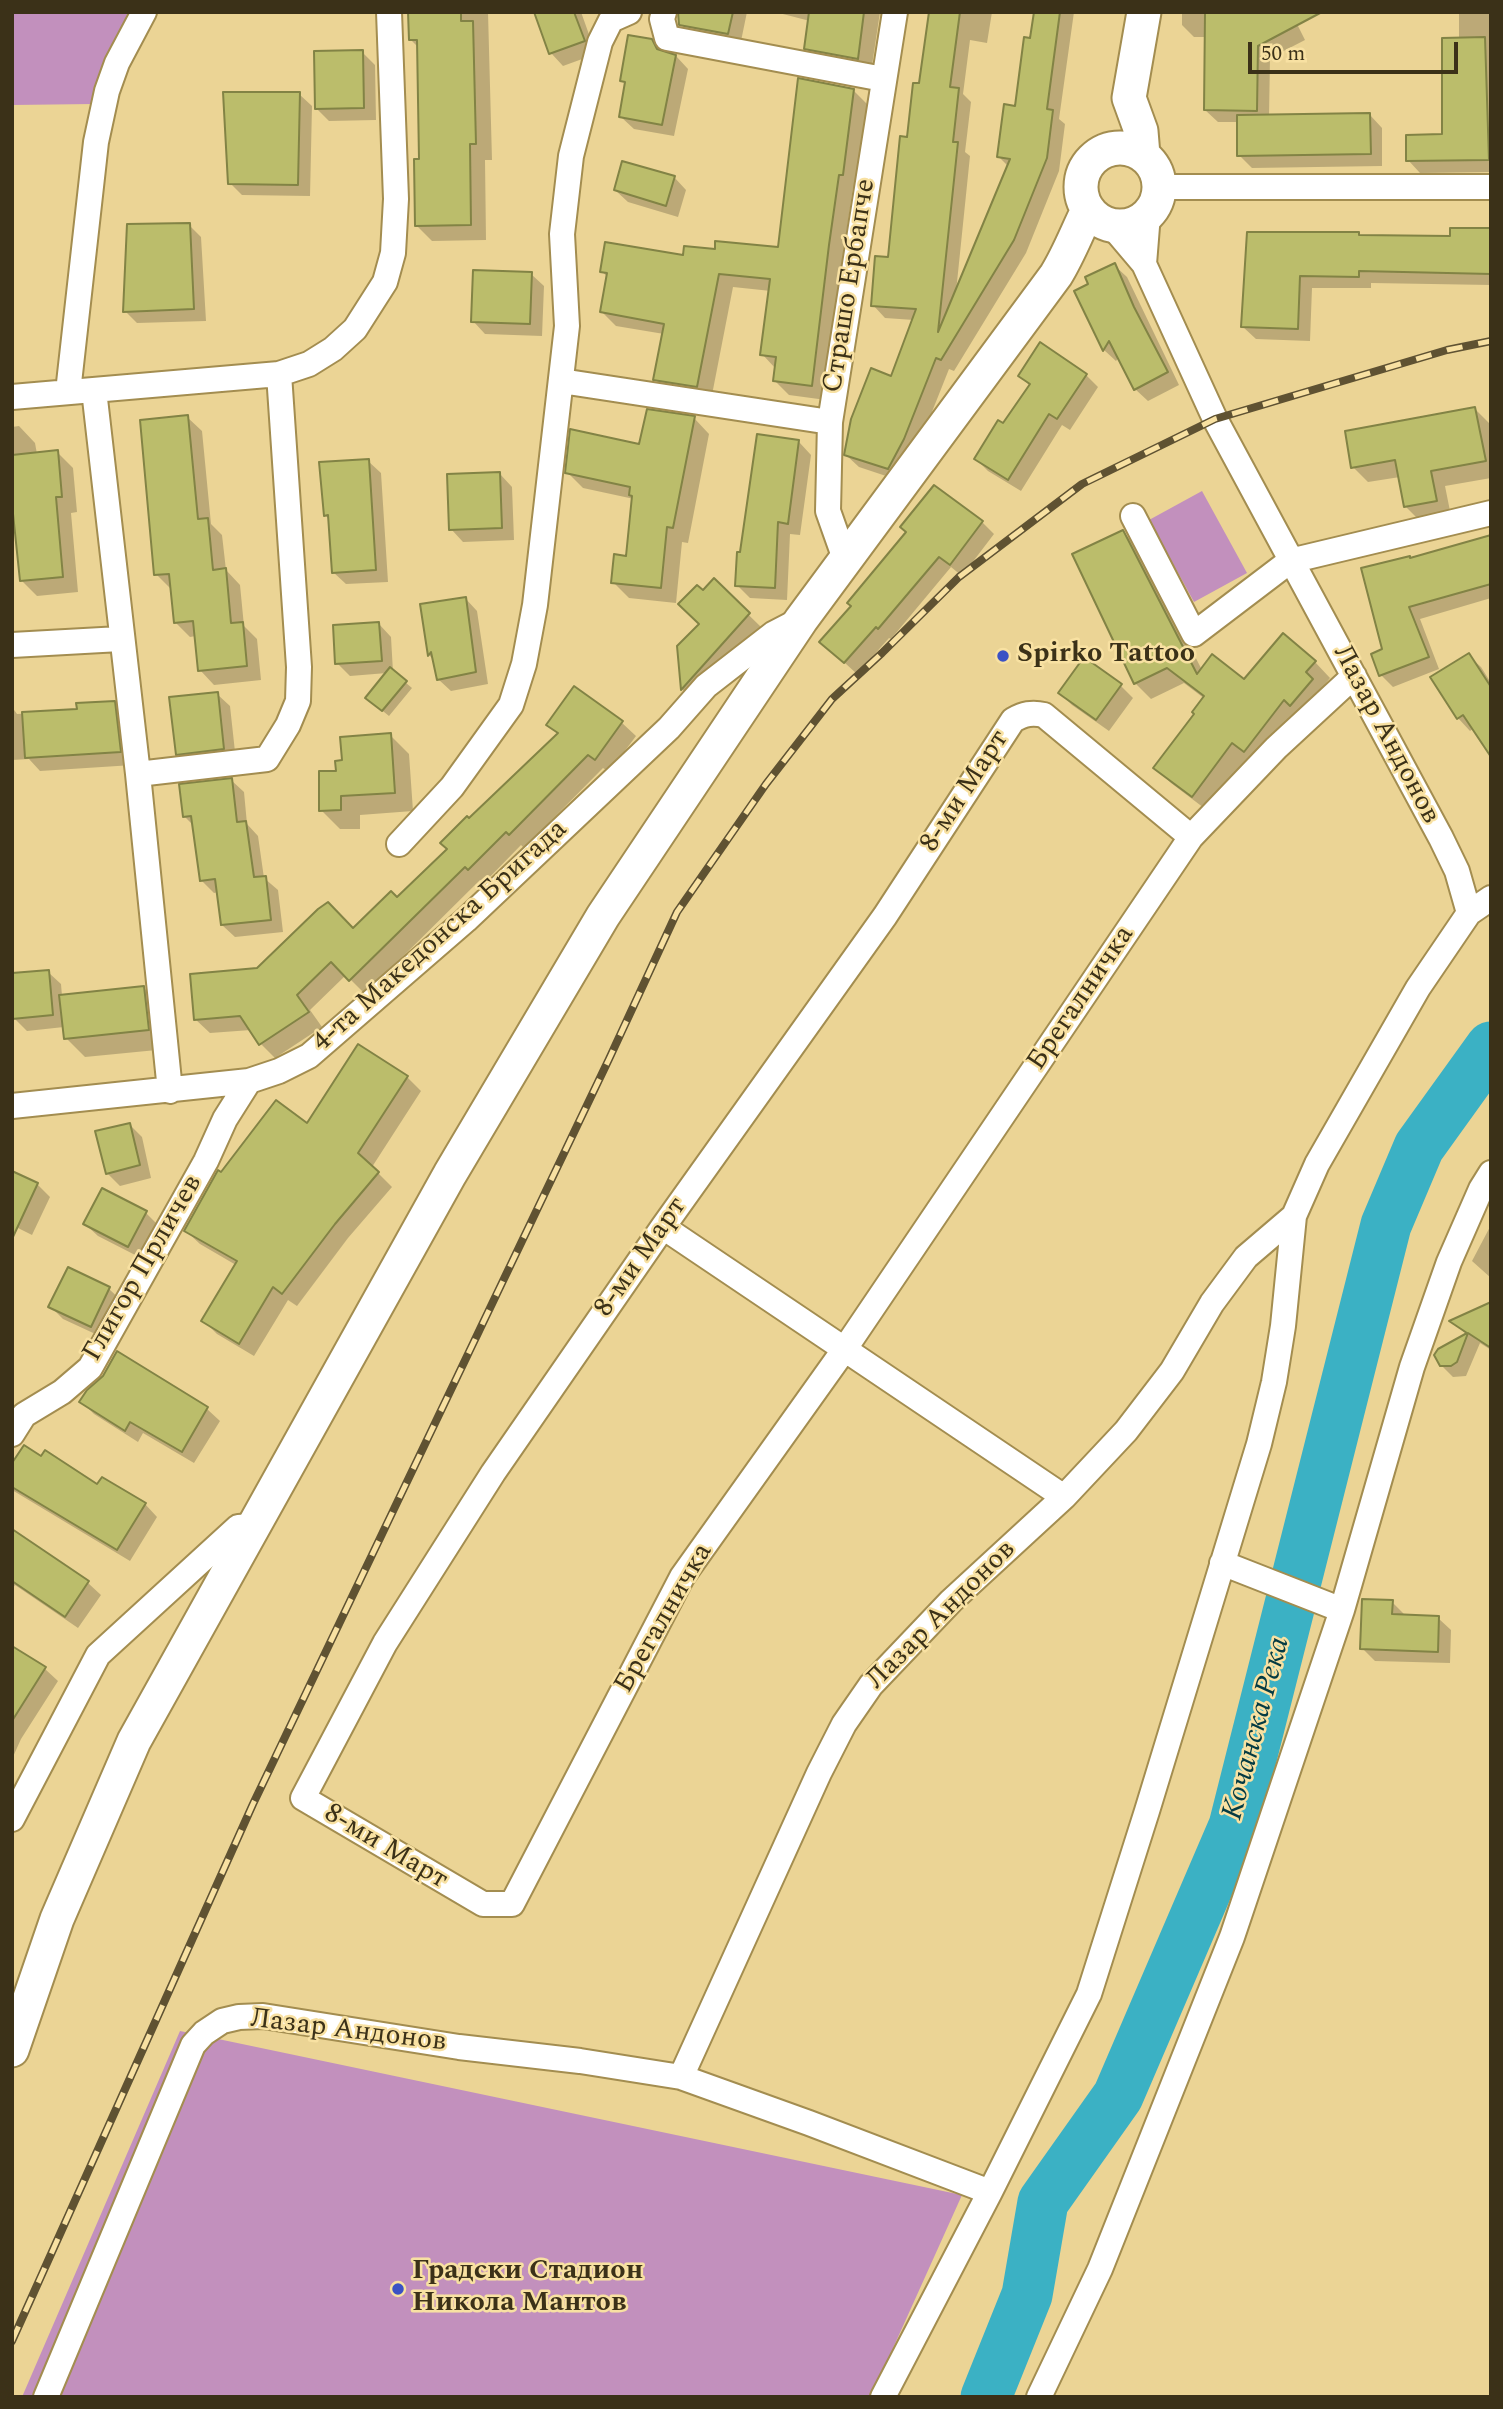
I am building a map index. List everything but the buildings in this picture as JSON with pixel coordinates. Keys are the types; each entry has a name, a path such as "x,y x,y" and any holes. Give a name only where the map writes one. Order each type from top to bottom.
{"street":[{"path":"68,392 96,142 107,91 117,63 144,12"},
{"path":"12,397 279,374 309,364 333,349 355,329 385,282 393,253 396,199 389,12"},
{"path":"399,844 452,787 511,705 524,664 535,605 568,326 562,234 571,156 600,43 611,20 629,12"},
{"path":"664,12 662,19 667,38 883,79"},
{"name":"Страшо Ербапче","path":"845,559 828,510 830,422 895,12"},
{"path":"1143,155 1140,128 1129,98 1144,12"},
{"path":"1101,153 1109,124 1129,98"},
{"path":"1123,148 1143,155 1158,175 1154,201 1131,225 1101,219 1083,198 1081,184 1091,161 1101,153 1123,148"},
{"path":"1154,201 1491,187"},
{"name":"Лазар Андонов","path":"1144,264 1154,201"},
{"path":"12,2050 57,1919 134,1741 450,1174 603,916 801,620 1069,256 1083,246 1101,219"},
{"name":"Лазар Андонов","path":"1101,219 1144,264 1215,419 1441,838 1457,871 1469,913"},
{"path":"138,774 267,759 298,701 299,667 279,374"},
{"path":"561,381 830,422"},
{"path":"94,390 120,639 138,774 170,1091"},
{"path":"1133,516 1195,634 1290,561 1491,513"},
{"name":"4-та Македонска Бригада","path":"12,1106 249,1081 279,1071 309,1056 466,920 669,728 706,686 773,634 801,620"},
{"path":"12,645 120,639"},
{"name":"Брегалничка","path":"512,1905 682,1577 844,1350 1191,837 1276,748 1354,676"},
{"name":"8-ми Март","path":"512,1905 483,1904 303,1798 385,1643 493,1473 663,1227 885,916 1013,720 1034,713 1044,715 1191,837"},
{"name":"Лазар Андонов","path":"883,2397 1089,1994 1259,1444 1274,1382 1283,1326 1294,1216 1317,1164 1419,988 1469,913 1491,898"},
{"name":"Глигор Прличев","path":"12,1434 24,1415 61,1392 90,1368 206,1161 225,1119 249,1081"},
{"path":"1039,2397 1100,2269 1232,1937 1342,1610 1412,1367 1449,1262 1481,1189 1491,1173"},
{"name":"Лазар Андонов","path":"681,2077 819,1773 845,1724 871,1685 933,1619 1064,1497 1126,1431 1164,1381 1212,1303 1246,1257 1294,1216"},
{"path":"663,1227 1064,1497"},
{"path":"12,1819 98,1656 238,1527 254,1526"},
{"path":"1222,1563 1342,1610"},
{"name":"Лазар Андонов","path":"46,2397 193,2045 204,2033 222,2021 239,2017 272,2017 459,2047 681,2077 990,2192"}],"shaded area":[{"path":"12,12 128,12 93,104 12,105"},
{"path":"1202,491 1247,573 1194,602 1149,520"},
{"name":"Градски Стадион Никола Мантов","path":"180,2031 962,2195 871,2397 22,2397"}],"waterway":[{"name":"Кочанска Река","path":"986,2397 1027,2295 1043,2202 1118,2096 1234,1826 1386,1225 1419,1147 1491,1047"}],"railway":[{"path":"12,2341 253,1804 677,912 766,784 832,699 959,577 1082,484 1215,419 1447,350 1491,341"}],"place":[{"name":"Spirko Tattoo","path":"1003,656"},
{"name":"Градски Стадион Никола Мантов","path":"398,2289"}]}
